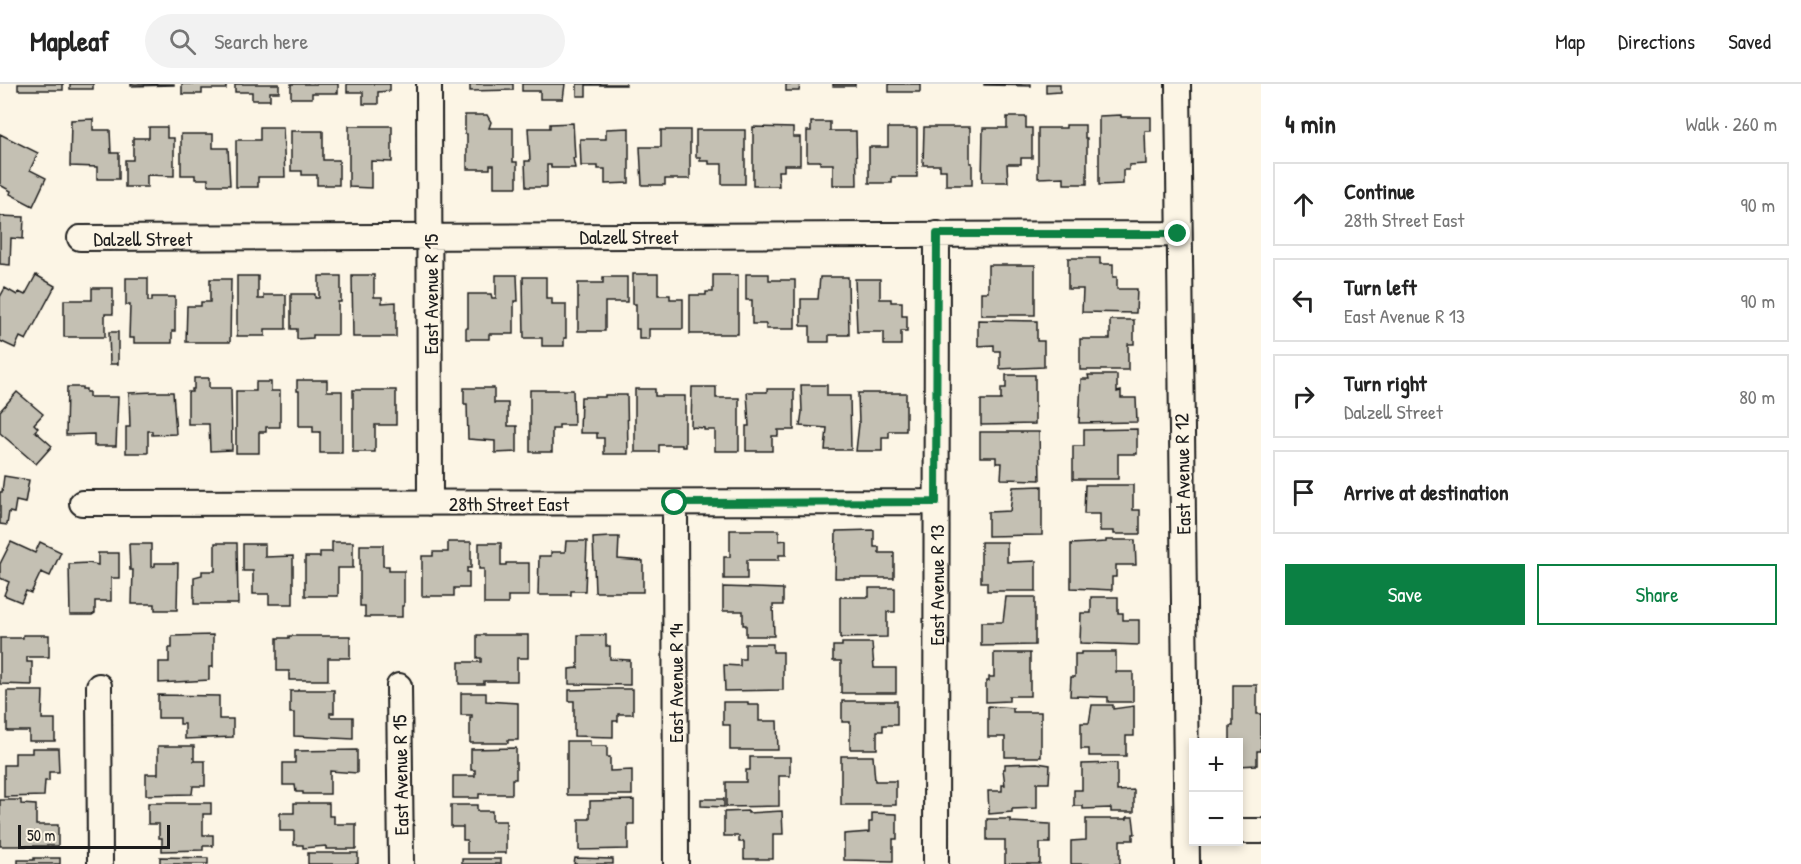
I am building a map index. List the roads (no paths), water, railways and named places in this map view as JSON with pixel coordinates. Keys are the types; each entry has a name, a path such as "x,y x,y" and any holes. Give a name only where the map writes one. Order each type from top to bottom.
{"street":[{"name":"East Avenue R 15","path":"429,84 430,503"},
{"name":"East Avenue R 12","path":"1178,84 1178,234 1190,792"},
{"name":"East Avenue R 13","path":"936,864 937,234"},
{"name":"Dalzell Street","path":"80,238 1178,234"},
{"name":"28th Street East","path":"82,503 936,502"},
{"name":"East Avenue R 14","path":"675,503 676,864"},
{"path":"99,686 100,864"},
{"name":"East Avenue R 15","path":"399,686 401,864"},
{"path":"1243,831 1261,831"},
{"name":"East Avenue R 12","path":"1187,864 1189,846"}]}
